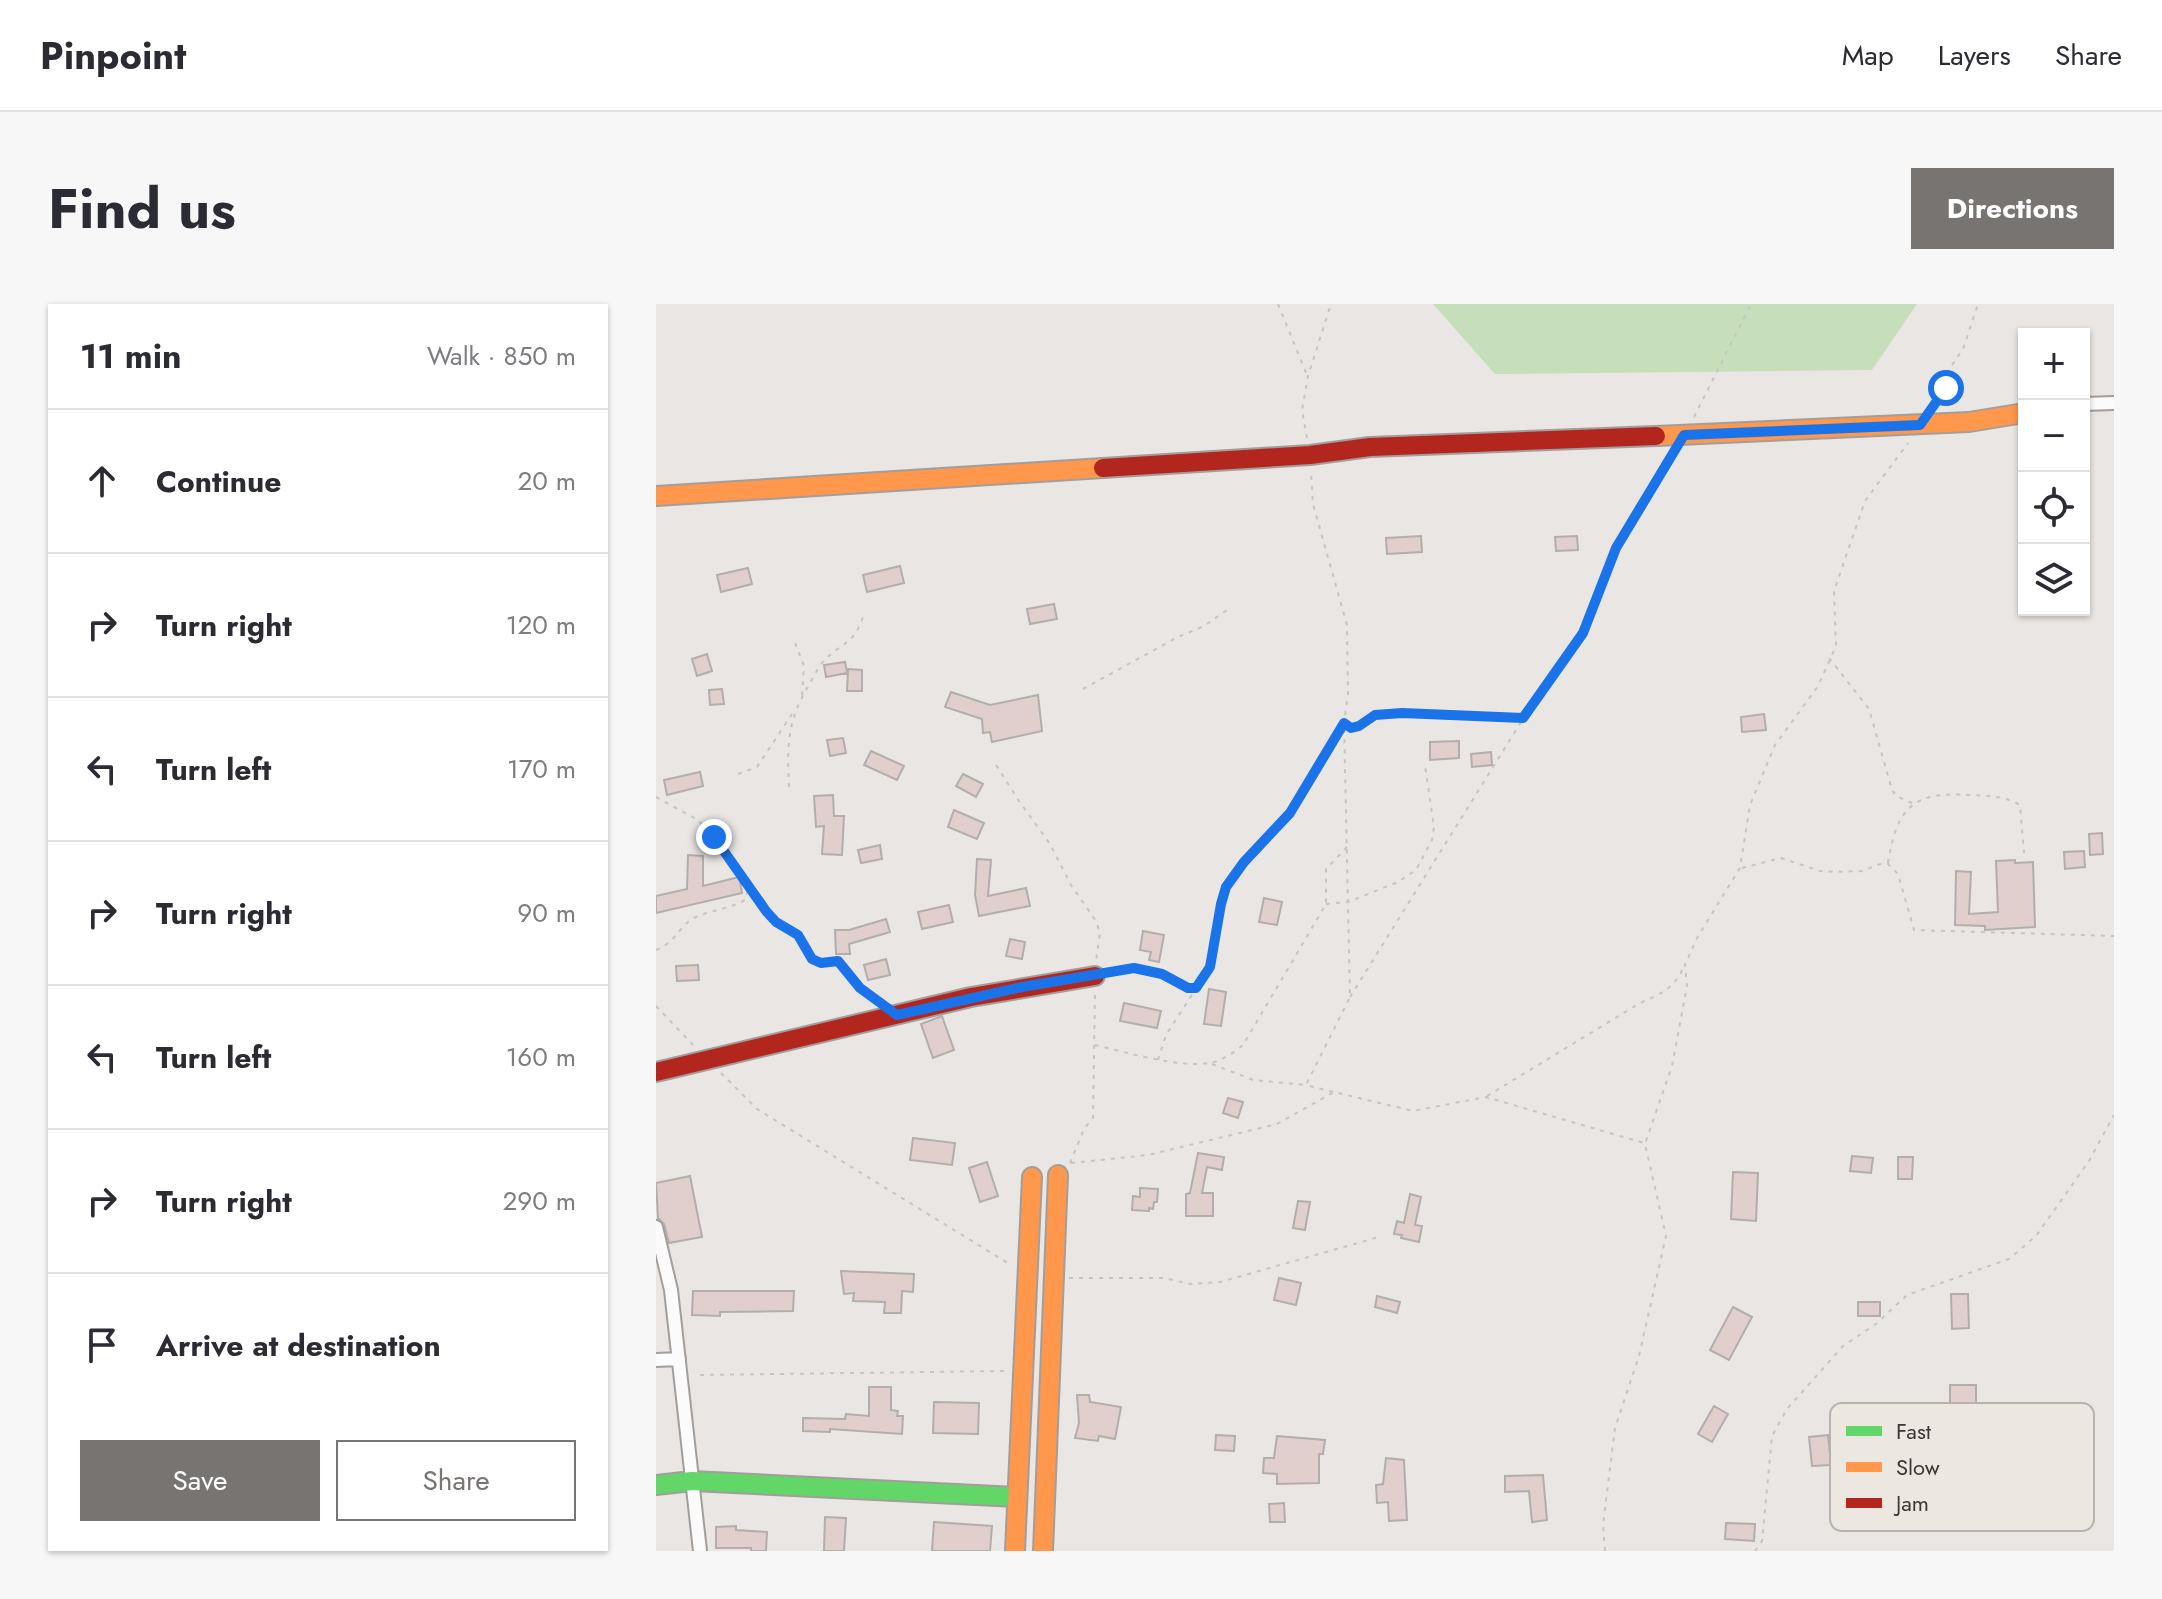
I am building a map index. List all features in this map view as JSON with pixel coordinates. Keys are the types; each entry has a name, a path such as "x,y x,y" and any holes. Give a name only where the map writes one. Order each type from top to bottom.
{"street":[{"path":"2090,404 2114,403"},
{"path":"656,496 1310,455 1370,447 1920,425 1969,422 2018,414"},
{"path":"656,1072 1022,987 1095,976"},
{"path":"1015,1551 1032,1177 1064,1169 1054,1286 1043,1551"},
{"path":"656,1227 671,1290 700,1551"},
{"path":"656,1360 679,1359"},
{"path":"656,1485 692,1481 1017,1497"}],"path":[{"path":"1278,304 1308,376"},
{"path":"1331,304 1308,376 1302,410 1310,455 1313,504 1347,625 1348,693 1344,723 1350,997"},
{"path":"1306,1085 1350,997 1523,718 1583,633 1616,548 1684,435 1751,304"},
{"path":"1093,1044 1158,1060 1210,1063 1253,1080 1306,1085 1413,1111 1486,1097 1675,984 1697,938 1740,868 1750,805 1775,745 1818,686 1836,646 1834,591 1865,501 1946,388 1944,377 1963,349 1978,304"},
{"path":"1083,689 1204,626 1227,610"},
{"path":"738,774 757,767 821,664 857,634 865,612"},
{"path":"795,643 804,666 802,697"},
{"path":"1829,657 1869,709 1892,790 1896,796 1913,804"},
{"path":"789,787 788,761 795,710"},
{"path":"1344,723 1351,728 1375,715 1402,713 1523,718"},
{"path":"1158,1060 1166,1035 1210,967 1226,887 1244,862 1290,813 1344,723"},
{"path":"996,765 1050,844 1100,933 1095,976 1093,1118 1064,1169"},
{"path":"1326,904 1348,902 1398,882 1416,870 1432,840 1434,827 1425,766"},
{"path":"1888,864 1898,823 1913,804 1929,795 2002,797 2020,805 2024,853"},
{"path":"656,797 698,820 750,884 766,911 776,922 798,935 812,959 821,963 838,961 860,988 897,1015"},
{"path":"1210,1063 1243,1045 1326,904 1326,869 1348,846"},
{"path":"1740,868 1781,858 1820,871 1835,872 1862,871 1888,864 1898,874 1914,930 2114,936"},
{"path":"656,950 670,945 695,917 745,900 750,884"},
{"path":"1605,1551 1603,1525 1615,1428 1639,1356 1666,1236 1645,1144 1672,1066 1687,986 1685,965"},
{"path":"1095,976 1139,968 1196,988"},
{"path":"656,1006 757,1109 1028,1274"},
{"path":"1064,1169 1148,1155 1277,1124 1334,1092"},
{"path":"1486,1097 1645,1144"},
{"path":"1755,1551 1762,1541 1772,1436 1787,1409 1843,1346 1876,1324 1907,1295 2009,1259 2036,1236 2089,1161 2114,1115"},
{"path":"1054,1286 1071,1277 1164,1278 1191,1284 1220,1282 1379,1237"},
{"path":"700,1375 1023,1371"}],"green space":[{"path":"1433,304 1917,304 1872,370 1495,374"}],"building":[{"path":"1421,536 1422,552 1387,554 1386,538"},
{"path":"1577,536 1578,550 1556,551 1555,537"},
{"path":"900,566 904,583 867,592 863,575"},
{"path":"748,568 752,584 721,592 717,575"},
{"path":"1054,604 1057,619 1030,624 1027,609"},
{"path":"707,654 712,671 697,676 692,659"},
{"path":"845,662 847,673 826,677 824,665"},
{"path":"848,669 862,670 862,691 847,691"},
{"path":"722,689 724,704 710,705 709,690"},
{"path":"951,692 990,705 1038,695 1042,731 992,742 990,732 983,733 982,719 945,707"},
{"path":"1764,714 1766,730 1742,732 1741,717"},
{"path":"843,738 846,753 830,756 827,740"},
{"path":"1459,741 1459,758 1430,760 1430,742"},
{"path":"871,751 904,766 897,780 864,765"},
{"path":"1491,752 1492,765 1472,767 1471,754"},
{"path":"700,772 703,786 667,795 664,780"},
{"path":"963,774 983,784 976,797 956,786"},
{"path":"833,795 834,816 844,816 842,855 822,854 824,826 816,827 814,796"},
{"path":"954,810 984,823 977,839 948,827"},
{"path":"2102,833 2103,854 2090,855 2089,834"},
{"path":"880,845 882,859 861,863 858,850"},
{"path":"2084,851 2085,867 2065,869 2064,852"},
{"path":"688,855 703,856 703,886 739,877 742,893 656,913 656,896 687,889"},
{"path":"977,859 991,860 988,896 1026,888 1030,906 979,916 975,895"},
{"path":"2015,860 2015,863 2033,862 2035,927 1985,930 1985,926 1955,925 1956,871 1971,872 1969,914 1998,912 1996,861"},
{"path":"1264,898 1282,902 1277,925 1259,922"},
{"path":"949,905 953,922 922,929 918,912"},
{"path":"886,919 890,932 849,944 850,954 836,954 835,930 849,930"},
{"path":"1143,931 1164,935 1159,962 1149,960 1151,952 1140,950"},
{"path":"1010,939 1025,942 1022,959 1006,956"},
{"path":"886,959 890,975 868,980 864,965"},
{"path":"698,965 699,980 677,981 676,966"},
{"path":"1209,989 1226,992 1221,1026 1204,1024"},
{"path":"1124,1003 1161,1011 1157,1028 1120,1021"},
{"path":"942,1016 954,1050 933,1058 921,1024"},
{"path":"1228,1098 1243,1102 1238,1118 1223,1113"},
{"path":"913,1138 955,1143 952,1165 910,1160"},
{"path":"1198,1153 1224,1157 1222,1170 1207,1167 1202,1193 1213,1193 1213,1216 1186,1216 1186,1194 1190,1193"},
{"path":"1852,1156 1873,1158 1871,1173 1850,1171"},
{"path":"1898,1157 1913,1157 1912,1179 1898,1179"},
{"path":"987,1162 998,1196 980,1202 969,1168"},
{"path":"1733,1172 1758,1173 1756,1221 1731,1219"},
{"path":"690,1176 702,1237 669,1243 664,1224 658,1218 656,1183"},
{"path":"1140,1188 1158,1189 1157,1202 1149,1211 1132,1210 1133,1196 1140,1197"},
{"path":"1410,1194 1421,1197 1415,1225 1422,1226 1419,1242 1394,1234 1397,1221 1404,1223"},
{"path":"1298,1201 1310,1202 1305,1230 1293,1228"},
{"path":"841,1271 914,1274 913,1292 902,1291 901,1313 884,1313 885,1302 853,1301 854,1293 844,1294"},
{"path":"1279,1278 1301,1283 1296,1305 1274,1300"},
{"path":"693,1291 794,1291 793,1311 692,1315"},
{"path":"1951,1294 1968,1294 1969,1328 1952,1329"},
{"path":"1377,1296 1400,1302 1397,1313 1375,1307"},
{"path":"1858,1302 1880,1302 1880,1316 1858,1316"},
{"path":"1733,1307 1752,1317 1729,1360 1710,1350"},
{"path":"1950,1385 1976,1385 1976,1403 1950,1403"},
{"path":"869,1387 891,1387 891,1410 898,1411 897,1416 903,1416 902,1434 830,1429 830,1432 803,1431 803,1418 845,1419 846,1414 869,1416"},
{"path":"1077,1395 1089,1395 1090,1402 1121,1407 1115,1439 1099,1436 1098,1441 1075,1438 1079,1423"},
{"path":"934,1402 979,1403 978,1434 933,1433"},
{"path":"1714,1406 1728,1414 1712,1442 1698,1434"},
{"path":"1216,1435 1235,1436 1234,1451 1215,1450"},
{"path":"1828,1435 1830,1465 1812,1466 1809,1437"},
{"path":"1277,1436 1325,1440 1323,1454 1319,1454 1319,1483 1277,1484 1277,1474 1263,1473 1264,1458 1274,1458"},
{"path":"1386,1458 1404,1460 1407,1520 1389,1521 1388,1502 1377,1503 1376,1485 1383,1484"},
{"path":"1543,1475 1547,1520 1532,1522 1529,1491 1505,1492 1505,1476"},
{"path":"1284,1503 1285,1522 1270,1522 1269,1504"},
{"path":"825,1517 846,1518 844,1551 824,1551"},
{"path":"934,1522 992,1526 990,1551 932,1551"},
{"path":"1726,1523 1755,1524 1754,1541 1725,1539"},
{"path":"736,1526 736,1530 767,1532 766,1551 716,1548 716,1527"}],"traffic: fast":[{"path":"656,1485 692,1481 1017,1497"}],"traffic: slow":[{"path":"1656,436 1969,422 2018,414"},
{"path":"656,496 1103,468"},
{"path":"1043,1551 1058,1175"},
{"path":"1015,1551 1032,1177"}],"traffic: jam":[{"path":"1103,468 1310,455 1370,447 1656,436"},
{"path":"656,1072 971,997 1095,976"}],"route":[{"path":"714,837 750,884 766,911 776,922 798,935 812,959 821,963 838,961 860,988 870,992 897,1015 971,997 1134,968 1162,974 1178,984 1196,988 1210,967 1226,887 1244,862 1290,813 1344,723 1351,728 1375,715 1402,713 1523,718 1583,633 1616,548 1684,435 1920,425 1946,388"}]}
